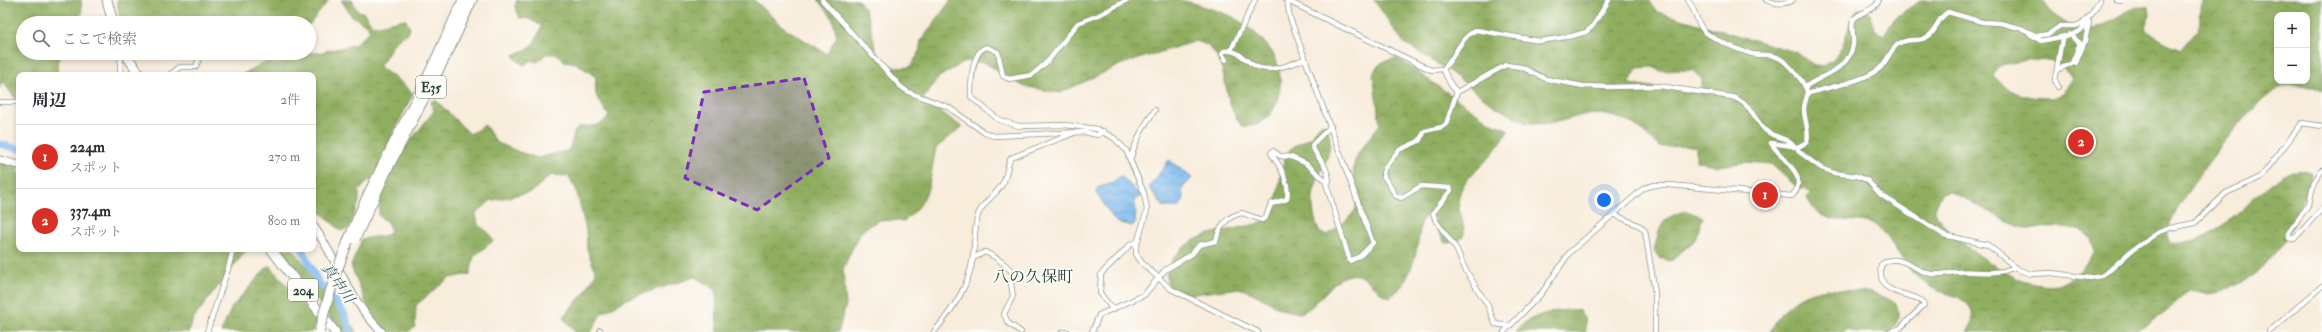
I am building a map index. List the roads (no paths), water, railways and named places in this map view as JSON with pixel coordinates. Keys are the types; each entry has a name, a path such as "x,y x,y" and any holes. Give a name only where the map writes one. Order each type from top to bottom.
{"highway":[{"path":"107,0 111,16"},
{"name":"E35","path":"319,332 345,248 384,170 463,0"},
{"name":"E35","path":"325,332 350,252 384,170 445,58 472,0"},
{"path":"130,60 138,72"},
{"name":"204","path":"273,252 335,332"}],"street":[{"path":"822,0 900,86 908,92 957,112 985,133 1008,137 1075,132 1098,135 1103,131"},
{"path":"1127,0 1099,15 1078,23 1048,61 1032,75 1018,79 1009,79 1003,76 998,52 987,47 982,49 977,54 973,71 972,97 999,120 1019,126 1065,125 1103,131 1119,142 1126,150 1144,193 1147,210 1136,246 1139,258 1171,289 1208,309 1258,332"},
{"path":"1231,50 1255,0"},
{"path":"1286,0 1431,70 1443,69 1455,55 1465,37 1476,30 1540,41 1572,36 1586,32 1592,27 1609,0"},
{"path":"1092,332 1099,315 1144,295 1158,280 1158,276 1192,254 1199,245 1216,241 1218,230 1227,220 1236,214 1242,213 1262,220 1266,217 1272,204 1287,199 1288,193 1283,172 1271,153 1273,151 1280,156 1291,157 1305,163 1325,180 1350,261 1354,261 1373,243 1290,18 1286,0"},
{"path":"1504,332 1541,294 1570,252 1636,193 1644,188 1654,185 1792,196 1798,183 1794,169 1771,143 1796,147 1807,142 1809,133 1804,112 1804,103 1807,94 1805,87 1790,67 1779,58 1766,54 1753,54 1719,41 1705,32 1699,23 1695,9 1688,0"},
{"path":"1766,0 1776,4 1786,4 1793,0"},
{"path":"1805,87 1818,78 1833,72 1850,57 1853,44 1853,20 1857,15 1873,9 1879,0"},
{"path":"2027,31 2034,38 2041,41 2080,31 2087,23 2087,19 2100,0"},
{"path":"1807,94 1837,87 1880,68 1897,45 1909,39 1921,40 1927,37 1933,31 1939,17 1948,12 1982,22 2000,23 2027,31 2037,36 2048,34 2060,26 2076,26 2087,19"},
{"path":"2076,63 2089,27 2087,19"},
{"path":"2059,69 2072,63 2080,42 2067,35"},
{"path":"2058,87 2055,80 2059,69 2060,47 2067,35"},
{"path":"1226,60 1222,53 1231,50 1236,50 1255,66 1264,69 1282,67 1305,59"},
{"path":"120,72 121,60"},
{"path":"173,72 180,67 196,67 198,60"},
{"path":"1510,326 1495,324 1488,306 1465,269 1456,248 1436,221 1433,213 1449,194 1450,188 1422,186 1401,198 1396,196 1383,175 1384,169 1399,150 1420,141 1424,131 1442,127 1446,124 1457,92 1506,65 1521,68 1546,79 1583,86 1659,86 1739,100 1747,106 1766,131 1791,142 1798,151 1821,168 1834,173 1858,176 1867,180 1881,195 1944,234 1988,245 1997,251 2013,268 2032,274 2052,273 2090,278 2101,276 2148,239 2170,228 2195,224 2226,193 2261,177 2302,123 2322,126"},
{"path":"1443,69 1451,85 1457,92"},
{"path":"0,102 16,102"},
{"path":"1130,160 1138,138 1155,110"},
{"path":"1325,180 1329,180 1328,175 1321,158 1312,145 1331,126"},
{"path":"934,332 960,297 973,258 974,234 978,215 984,205 1004,181 1007,164 1011,158 1040,148 1075,132"},
{"path":"0,160 16,164"},
{"path":"2322,170 2314,182 2309,204 2290,232 2289,238 2294,239 2322,209"},
{"path":"1613,214 1640,226 1645,231 1655,293 1655,332"},
{"path":"316,230 356,302 366,317 382,332"},
{"path":"1113,310 1100,293 1101,274 1131,244 1137,242"},
{"path":"207,332 232,252"},
{"path":"973,258 985,252 992,254 1013,272 1015,278 1011,287 1013,296 1006,309 1004,318 1021,332"},
{"path":"1889,332 1899,328 1924,305 1922,301 1916,297 1899,294 1890,289 1881,275 1881,265 1885,262 1891,260 1905,262 1933,274 1956,272 1997,273 2013,268"},
{"path":"2269,332 2322,286"},
{"path":"1062,332 1068,332"}],"water":[{"path":"1169,160 1192,178 1182,191 1184,199 1179,207 1164,207 1149,188"},
{"path":"1121,176 1141,196 1134,200 1136,210 1135,224 1133,226 1116,222 1096,193 1098,187 1108,185"}],"waterway":[{"name":"真申川","path":"0,144 16,148"},
{"name":"真申川","path":"304,252 319,283 332,296 345,315 351,332"}],"place":[{"name":"337.4m","path":"2081,142"},
{"name":"224m","path":"1765,195"}],"district":[{"name":"八の久保町","path":"1033,276"}]}
